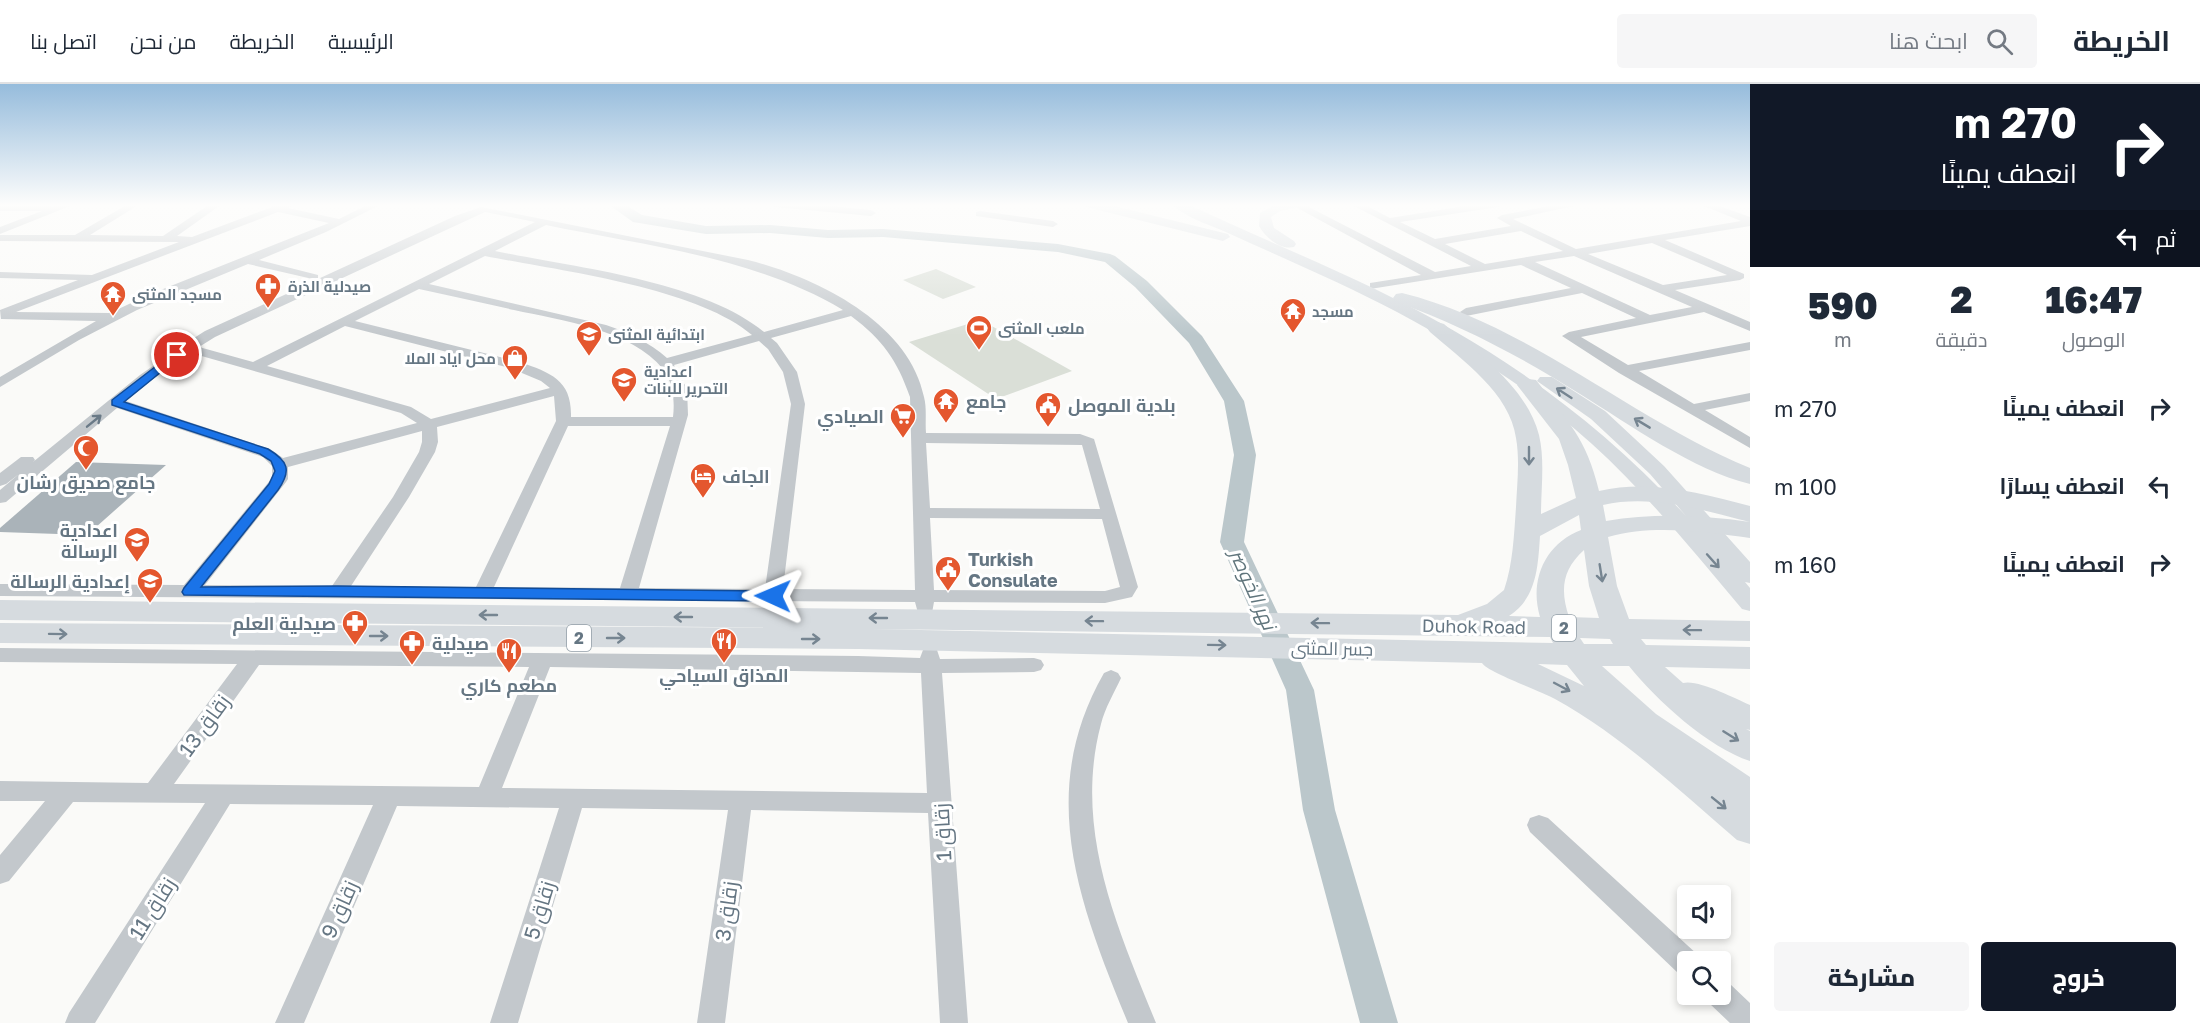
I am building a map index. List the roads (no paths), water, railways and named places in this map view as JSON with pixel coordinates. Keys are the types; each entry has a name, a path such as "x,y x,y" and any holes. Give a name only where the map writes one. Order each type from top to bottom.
{"highway":[{"path":"1402,298 1483,330 1540,360 1677,444 1750,477"},
{"path":"1437,328 1488,374 1506,394 1521,417 1530,450 1525,560 1519,590 1491,614 1448,625"},
{"path":"1528,385 1567,434 1576,454 1587,486 1610,612 1627,642 1648,670 1672,691 1722,730 1750,747"},
{"path":"1598,415 1665,453 1750,491"},
{"path":"1527,532 1586,502 1620,495 1679,498 1750,514"},
{"path":"1750,530 1690,523 1653,523 1605,530 1569,545 1555,564 1549,588 1551,606 1559,627 1572,649 1605,689 1643,722 1750,795"},
{"name":"2","path":"0,610 928,631 1155,633"},
{"name":"Duhok Road","path":"1378,624 1750,631"},
{"name":"جسر المثنى","path":"1155,633 1378,624"},
{"name":"2","path":"0,633 859,651 928,631"},
{"name":"جسر المثنى","path":"1155,633 1397,650"},
{"name":"Duhok Road","path":"1397,650 1750,658"},
{"path":"1468,652 1538,675 1583,699 1656,752 1750,829"},
{"path":"1596,654 1750,718"}],"main road":[{"path":"1260,248 1374,286 1402,298 1499,351 1598,415 1657,470 1750,576"},
{"path":"1270,248 1270,252"},
{"path":"1281,248 1297,253"},
{"path":"1283,248 1297,253"},
{"path":"1286,248 1346,277 1437,328 1528,385 1574,419 1632,470 1750,603"},
{"path":"1290,248 1297,253"}],"street":[{"path":"0,315 175,248"},
{"path":"0,383 25,366 114,317 160,295 276,248"},
{"path":"0,481 127,379 173,346 218,321 382,248"},
{"path":"0,498 145,378 188,348 235,321 394,248"},
{"path":"256,366 492,248"},
{"name":"زقاق 1","path":"672,248 748,263 808,286 854,311 891,346 913,381 917,397 928,631 954,1023"},
{"path":"1379,248 1433,276"},
{"path":"1443,248 1482,267"},
{"path":"1563,248 1750,327"},
{"path":"1374,286 1595,248"},
{"path":"1675,248 1745,275"},
{"path":"484,252 677,294 724,312 762,336 787,365 795,383 798,404 773,596"},
{"path":"246,260 314,277"},
{"path":"1520,260 1649,320"},
{"path":"0,275 101,277"},
{"path":"1662,289 1745,275"},
{"path":"418,285 608,329 638,342 665,363 678,382 683,393 679,422 628,594"},
{"path":"1466,312 1583,289"},
{"path":"1705,308 1569,336 1750,443"},
{"path":"665,363 854,311"},
{"path":"0,315 114,317"},
{"path":"343,322 515,365 542,375 560,390 564,399 563,421 482,592"},
{"path":"1624,370 1750,346"},
{"path":"188,348 406,410 418,416 429,426 430,442 427,452 401,496 338,591"},
{"path":"0,366 25,366"},
{"path":"279,464 560,390"},
{"path":"1691,409 1750,397"},
{"path":"116,403 264,452 276,459 279,464 280,479 189,592"},
{"path":"563,421 679,422"},
{"path":"919,438 1087,440 1129,587 1125,593 928,631"},
{"path":"922,513 1108,514"},
{"path":"0,590 773,596 928,631 1034,665"},
{"path":"0,655 542,661 859,651"},
{"name":"زقاق 13","path":"154,793 253,658"},
{"path":"487,796 542,661"},
{"path":"1111,678 1091,721 1083,753 1079,814 1082,843 1095,898 1142,1023"},
{"path":"0,791 940,803"},
{"path":"0,873 67,792"},
{"name":"زقاق 11","path":"79,1023 224,793"},
{"name":"زقاق 9","path":"289,1023 390,795"},
{"name":"زقاق 5","path":"504,1023 574,797"},
{"name":"زقاق 3","path":"711,1023 741,799"},
{"path":"1539,825 1677,954"},
{"path":"1731,1004 1750,1022"}],"waterway":[{"name":"نهر الخوصر","path":"1056,248 1110,259 1141,284 1196,340 1234,401 1245,455 1232,542 1300,690 1319,810 1379,1023"}],"place":[{"name":"صيدلية الذرة","path":"268,309"},
{"name":"مسجد المثنى","path":"113,317"},
{"name":"مسجد","path":"1293,334"},
{"name":"ملعب المثنى","path":"979,351"},
{"name":"ابتدائية المثنى","path":"589,357"},
{"name":"محل اياد الملا","path":"515,381"},
{"name":"اعدادية التحرير للبنات","path":"624,403"},
{"name":"جامع","path":"946,424"},
{"name":"بلدية الموصل","path":"1048,428"},
{"name":"الصيادي","path":"903,439"},
{"name":"جامع صديق رشان","path":"86,471"},
{"name":"الجاف","path":"703,499"},
{"name":"اعدادية الرسالة","path":"137,563"},
{"name":"Turkish Consulate","path":"948,592"},
{"name":"إعدادية الرسالة","path":"150,604"},
{"name":"صيدلية العلم","path":"355,646"},
{"name":"المذاق السياحي","path":"724,664"},
{"name":"صيدلية","path":"412,666"},
{"name":"مطعم كاري","path":"509,674"}]}
